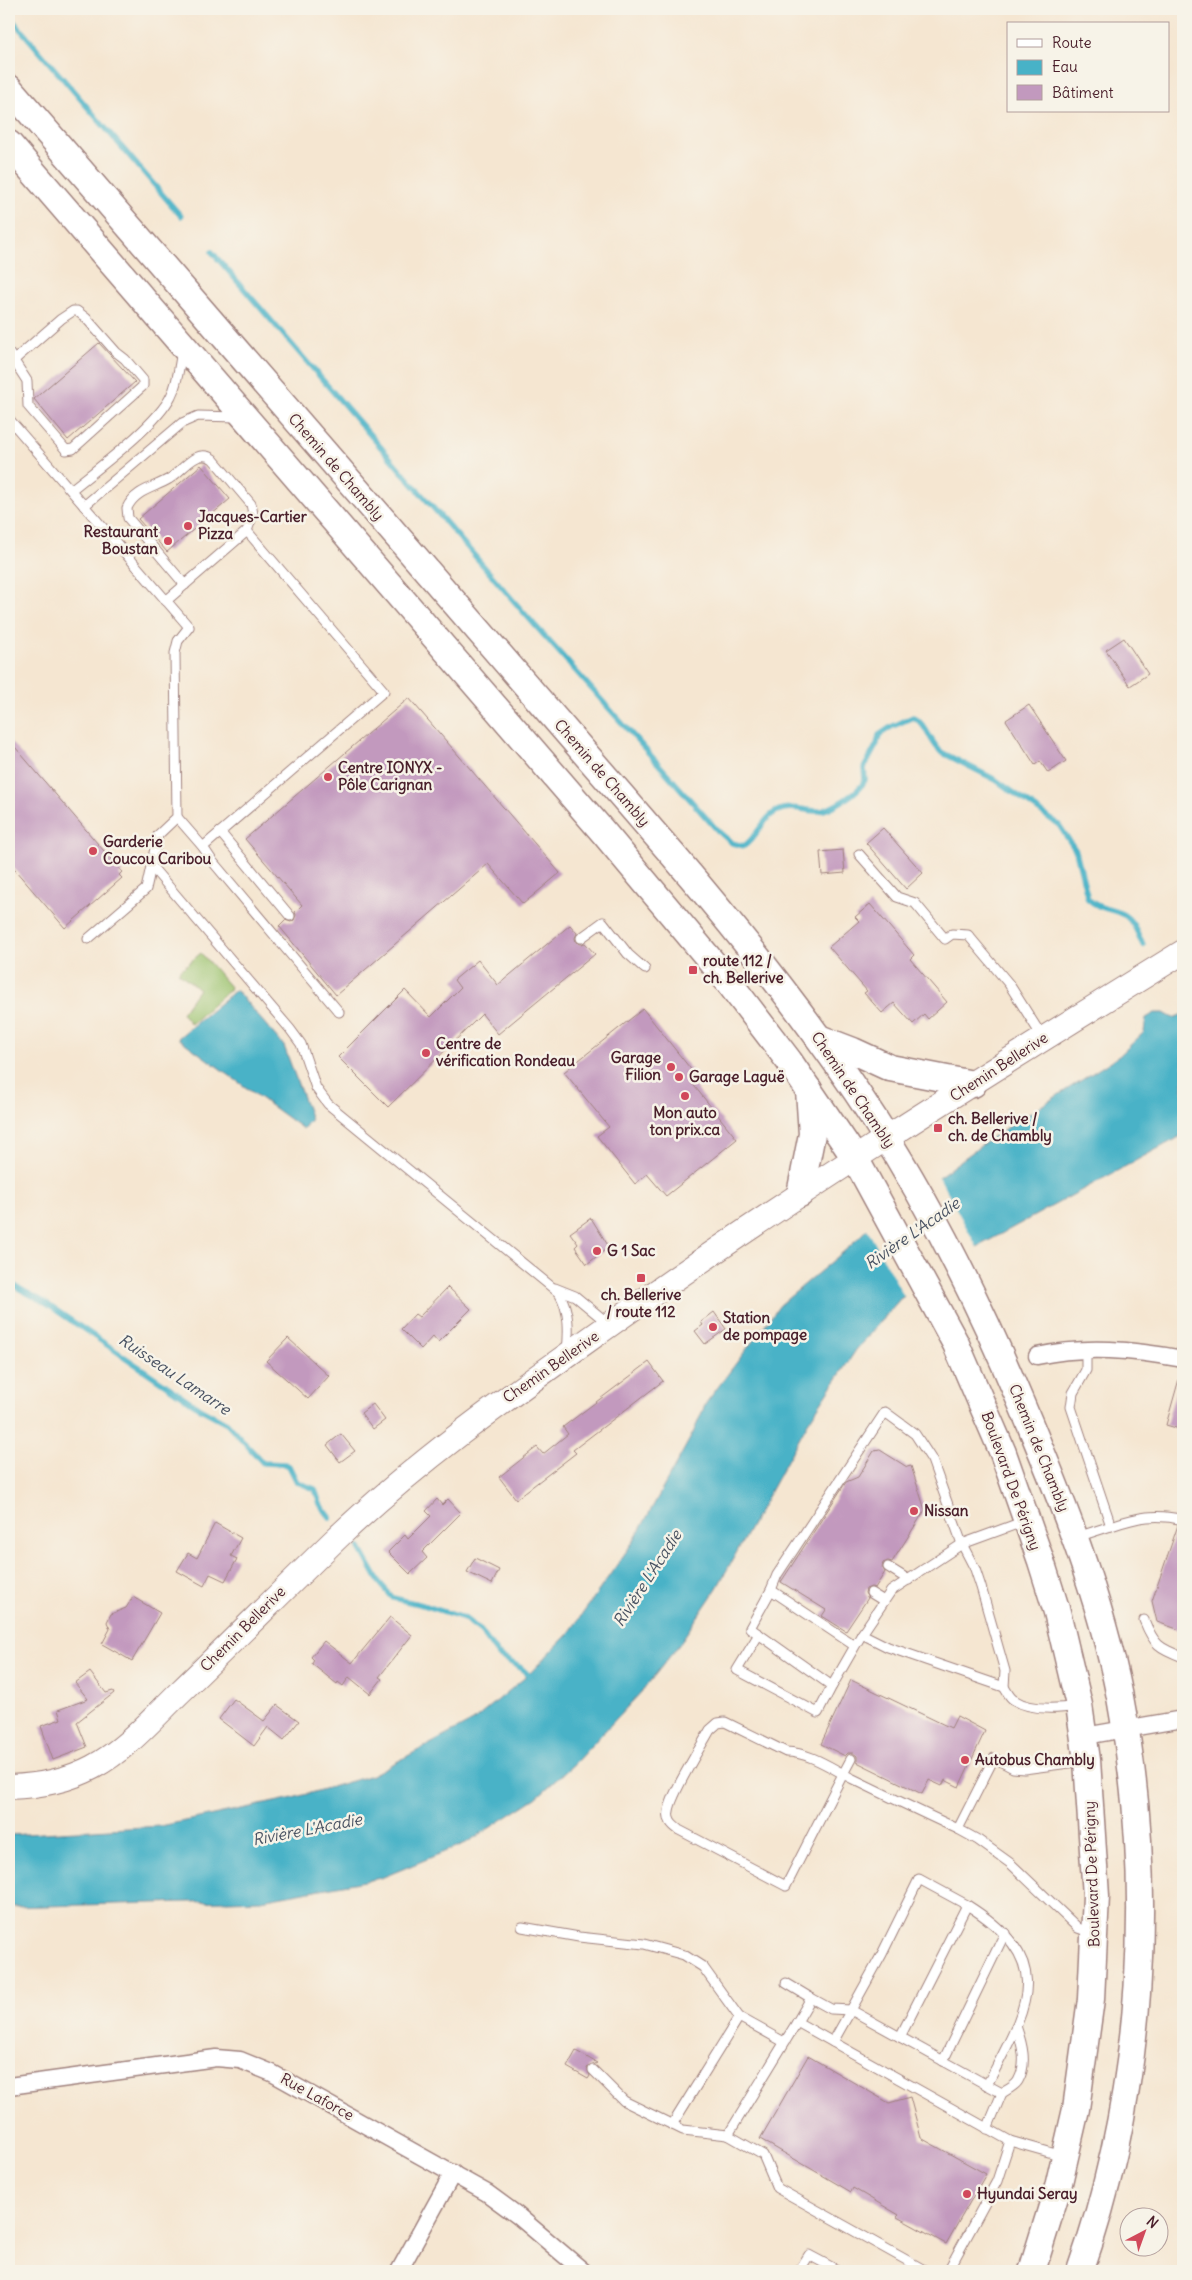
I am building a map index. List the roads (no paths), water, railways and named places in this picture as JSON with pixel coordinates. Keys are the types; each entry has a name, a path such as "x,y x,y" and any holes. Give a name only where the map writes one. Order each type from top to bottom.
{"main road":[{"name":"Chemin de Chambly","path":"9,88 698,884 819,1038 886,1138 960,1269 1006,1367 1075,1538"},
{"path":"9,144 703,951 770,1035 855,1158"},
{"path":"819,1038 854,1051 890,1068 973,1084"},
{"path":"800,1194 812,1134 809,1089"},
{"name":"Boulevard De Périgny","path":"855,1158 927,1290 980,1398 1028,1520 1056,1612 1079,1705 1086,1748 1094,1850 1095,1933 1086,2042 1076,2109 1066,2157 1032,2271"},
{"path":"1075,1538 1110,1656 1125,1729 1134,1796 1140,1877 1134,2019 1125,2092 1098,2214 1080,2271"}],"street":[{"name":"Chemin Bellerive","path":"9,1787 40,1785 65,1779 95,1766 114,1754 398,1481 493,1407 686,1270 800,1194 1043,1038 1183,952"},
{"path":"1037,1356 1063,1350 1117,1349 1183,1359"},
{"path":"1086,1748 1125,1729 1183,1719"},
{"name":"Rue Laforce","path":"9,2086 216,2058 234,2059 272,2073 487,2193 583,2271"},
{"path":"399,2271 453,2173"}],"lane":[{"path":"73,311 81,313 116,352 126,359 143,383 140,390 73,449 68,450 64,448 28,406 27,381 11,359 73,311"},
{"path":"71,490 144,428 162,409 175,387 183,346"},
{"path":"84,506 187,420 198,416 213,415 246,418"},
{"path":"9,418 188,627 178,641 175,653 177,817 203,847 216,867 339,1012"},
{"path":"166,601 185,585 247,531 252,514 251,504 213,459 208,456 202,456 193,460 170,479 149,487 136,496 127,508 128,518 185,585"},
{"path":"203,847 384,691 247,531"},
{"path":"88,939 146,889 158,835 177,817"},
{"path":"220,832 290,916"},
{"path":"859,854 897,897 915,903 946,939 952,934 968,935 1009,984 1043,1038"},
{"path":"152,867 290,1029 301,1044 316,1088 328,1104 554,1288 575,1296 610,1325"},
{"path":"581,938 603,922 628,954 645,969"},
{"path":"554,1288 566,1307 567,1355"},
{"path":"1086,1349 1086,1370 1073,1393 1071,1407 1111,1526"},
{"path":"832,1686 750,1628 777,1575 885,1412 907,1427 927,1450 962,1544 975,1569 981,1587 1005,1671 1004,1687"},
{"path":"1075,1538 1145,1516 1157,1515 1183,1520"},
{"path":"759,1634 737,1670 818,1713 862,1634 891,1592 962,1544 1028,1520"},
{"path":"888,1567 909,1580"},
{"path":"771,1590 855,1646"},
{"path":"871,1593 884,1601"},
{"path":"1144,1620 1157,1645 1183,1658"},
{"path":"862,1634 888,1647 1004,1687 1015,1700 1028,1706 1058,1708 1079,1705"},
{"path":"851,1759 844,1774 786,1886 672,1826 669,1819 671,1803 710,1730 718,1723 725,1722 735,1725 786,1752 797,1752 844,1774 958,1829 978,1840 1010,1863 1078,1928 1095,1933"},
{"path":"958,1829 994,1758 1013,1768 1024,1769 1086,1748"},
{"path":"833,2042 882,1954 919,1879 968,1905 1005,1933 1021,1955 1026,1976 1025,2003 1016,2026 987,2085"},
{"path":"900,2037 968,1905"},
{"path":"522,1927 579,1937 644,1944 665,1948 684,1955 703,1967 740,2017 784,2042"},
{"path":"943,2060 1005,1933"},
{"path":"786,1983 831,2009 851,2010 1002,2093"},
{"path":"728,2135 811,1998"},
{"path":"672,2125 740,2017"},
{"path":"797,2022 1010,2141 1066,2157"},
{"path":"986,2128 1002,2093 1018,2082 1022,2067 1023,2050 1016,2026"},
{"path":"593,2070 624,2101 682,2130 701,2134 728,2135 763,2155 777,2188 926,2271"},
{"path":"948,2271 996,2181 1010,2141"},
{"path":"799,2271 808,2255 839,2271"}],"water":[{"path":"236,990 284,1046 311,1119 303,1129 178,1038"},
{"name":"Rivière L'Acadie","path":"1155,1013 1164,1013 1173,1018 1183,1014 1183,1135 977,1247 900,1299 856,1350 807,1424 717,1588 678,1646 643,1690 575,1763 536,1798 466,1843 381,1878 261,1900 9,1907 9,1835 161,1826 293,1798 372,1775 473,1721 529,1674 569,1633 635,1539 693,1433 706,1403 780,1305 848,1248 866,1230 993,1137 1119,1056 1144,1032 1146,1018"}],"waterway":[{"path":"9,16 181,216"},
{"path":"212,252 525,614 718,831 732,843 744,846 754,837 771,815 783,809 818,811 830,808 844,800 857,790 865,780 864,768 877,744 879,735 913,717 922,724 941,752 996,780 1059,825 1076,851 1088,899 1092,903 1124,915 1135,928 1143,945"},
{"name":"Ruisseau Lamarre","path":"9,1283 44,1302 201,1409 227,1423 263,1463 285,1464 289,1466 297,1482 315,1489 320,1504 330,1517"},
{"name":"Ruisseau Lamarre","path":"360,1548 379,1582 393,1598 464,1618 481,1631 498,1655 521,1668 533,1679"}],"place":[{"name":"Jacques-Cartier Pizza","path":"188,526"},
{"name":"Restaurant Boustan","path":"168,541"},
{"name":"Centre IONYX - Pôle Carignan","path":"328,777"},
{"name":"Garderie Coucou Caribou","path":"93,851"},
{"name":"route 112 / ch. Bellerive","path":"693,970"},
{"name":"Centre de vérification Rondeau","path":"426,1053"},
{"name":"Garage Filion","path":"671,1067"},
{"name":"Garage Laguë","path":"679,1077"},
{"name":"Mon auto ton prix.ca","path":"685,1096"},
{"name":"ch. Bellerive / ch. de Chambly","path":"938,1128"},
{"name":"G 1 Sac","path":"597,1251"},
{"name":"ch. Bellerive / route 112","path":"641,1278"},
{"name":"Station de pompage","path":"713,1327"},
{"name":"Nissan","path":"914,1511"},
{"name":"Autobus Chambly","path":"965,1760"},
{"name":"Hyundai Seray","path":"967,2194"}]}
